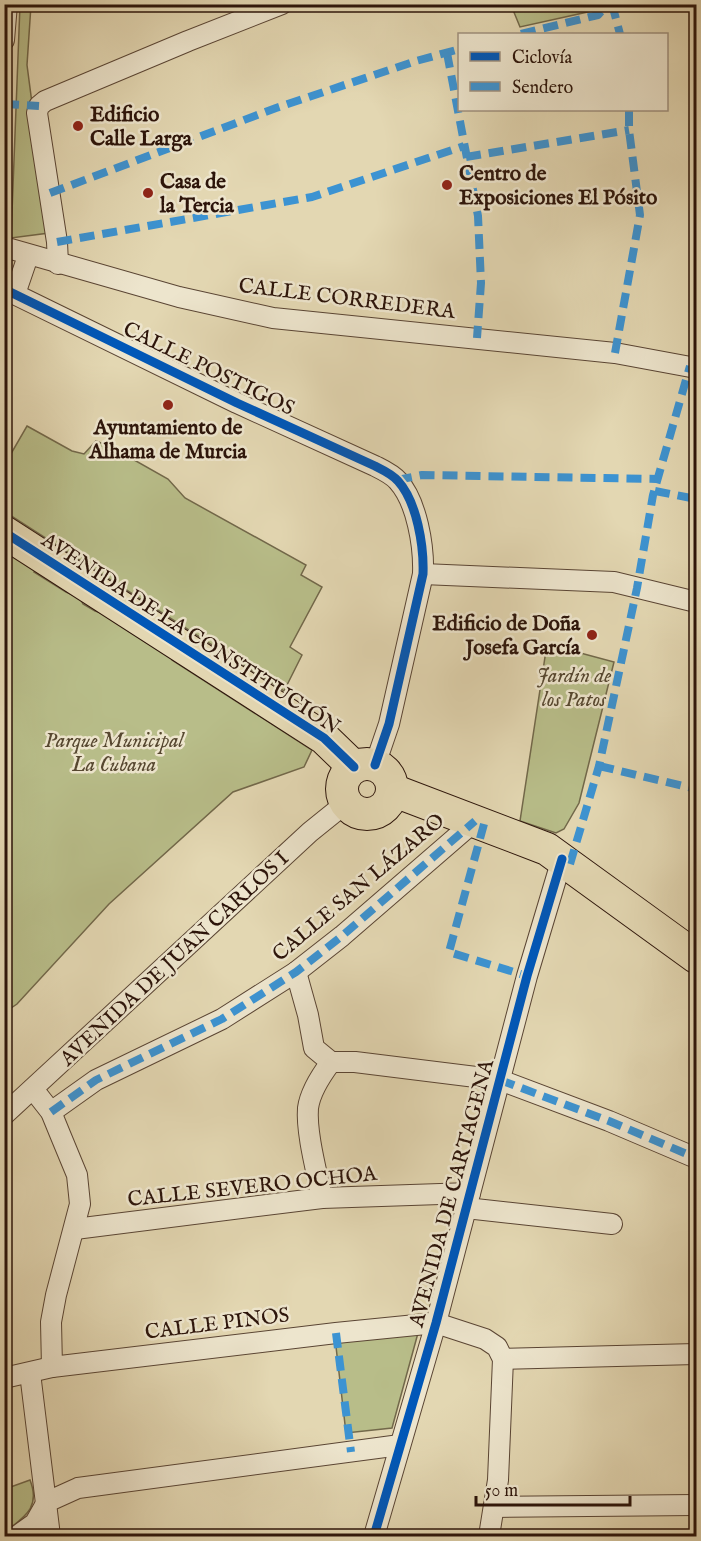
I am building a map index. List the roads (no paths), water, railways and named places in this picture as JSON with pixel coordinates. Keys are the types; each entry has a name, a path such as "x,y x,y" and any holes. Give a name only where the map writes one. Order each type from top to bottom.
{"main road":[{"name":"AVENIDA DE LA CONSTITUCIÓN","path":"4,532 324,738 376,783"},
{"path":"346,803 351,809 367,814 376,783 547,849 696,957"}],"street":[{"path":"4,40 7,4"},
{"path":"58,264 54,222 37,113 39,106 45,101 282,4"},
{"name":"CALLE CORREDERA","path":"4,247 28,256 179,297 273,318 615,353 693,367"},
{"path":"10,291 28,256"},
{"name":"CALLE POSTIGOS","path":"10,291 237,403 375,466 397,480 408,493 414,509 424,560 423,574"},
{"path":"376,783 423,574 614,582 696,602"},
{"name":"AVENIDA DE JUAN CARLOS I","path":"4,1115 309,832 346,803"},
{"name":"CALLE SAN LÁZARO","path":"51,1112 96,1080 222,1019 296,972 342,936 475,821"},
{"name":"AVENIDA DE CARTAGENA","path":"374,1536 436,1323 527,976 562,859"},
{"path":"296,972 309,1015 314,1048 331,1062 356,1062 500,1080 609,1121 696,1158"},
{"path":"322,1198 308,1106 331,1062"},
{"path":"33,1089 51,1112 77,1175 80,1204 51,1322 52,1367"},
{"name":"CALLE SEVERO OCHOA","path":"75,1229 322,1198 468,1201 612,1224"},
{"path":"436,1323 485,1339 497,1347 503,1359 498,1480 489,1536"},
{"name":"CALLE PINOS","path":"4,1378 52,1367 436,1323"},
{"path":"503,1359 696,1354"},
{"path":"30,1373 50,1536"},
{"path":"17,1536 35,1523 47,1502 78,1488 400,1445"},
{"path":"494,1507 696,1505"}],"place":[{"name":"Edificio Calle Larga","path":"78,126"},
{"name":"Centro de Exposiciones El Pósito","path":"447,185"},
{"name":"Casa de la Tercia","path":"148,193"},
{"name":"Ayuntamiento de Alhama de Murcia","path":"168,405"},
{"name":"Edificio de Doña Josefa García","path":"592,635"}],"park label":[{"name":"Jardín de los Patos","path":"574,687"},
{"name":"Parque Municipal La Cubana","path":"114,752"}]}
